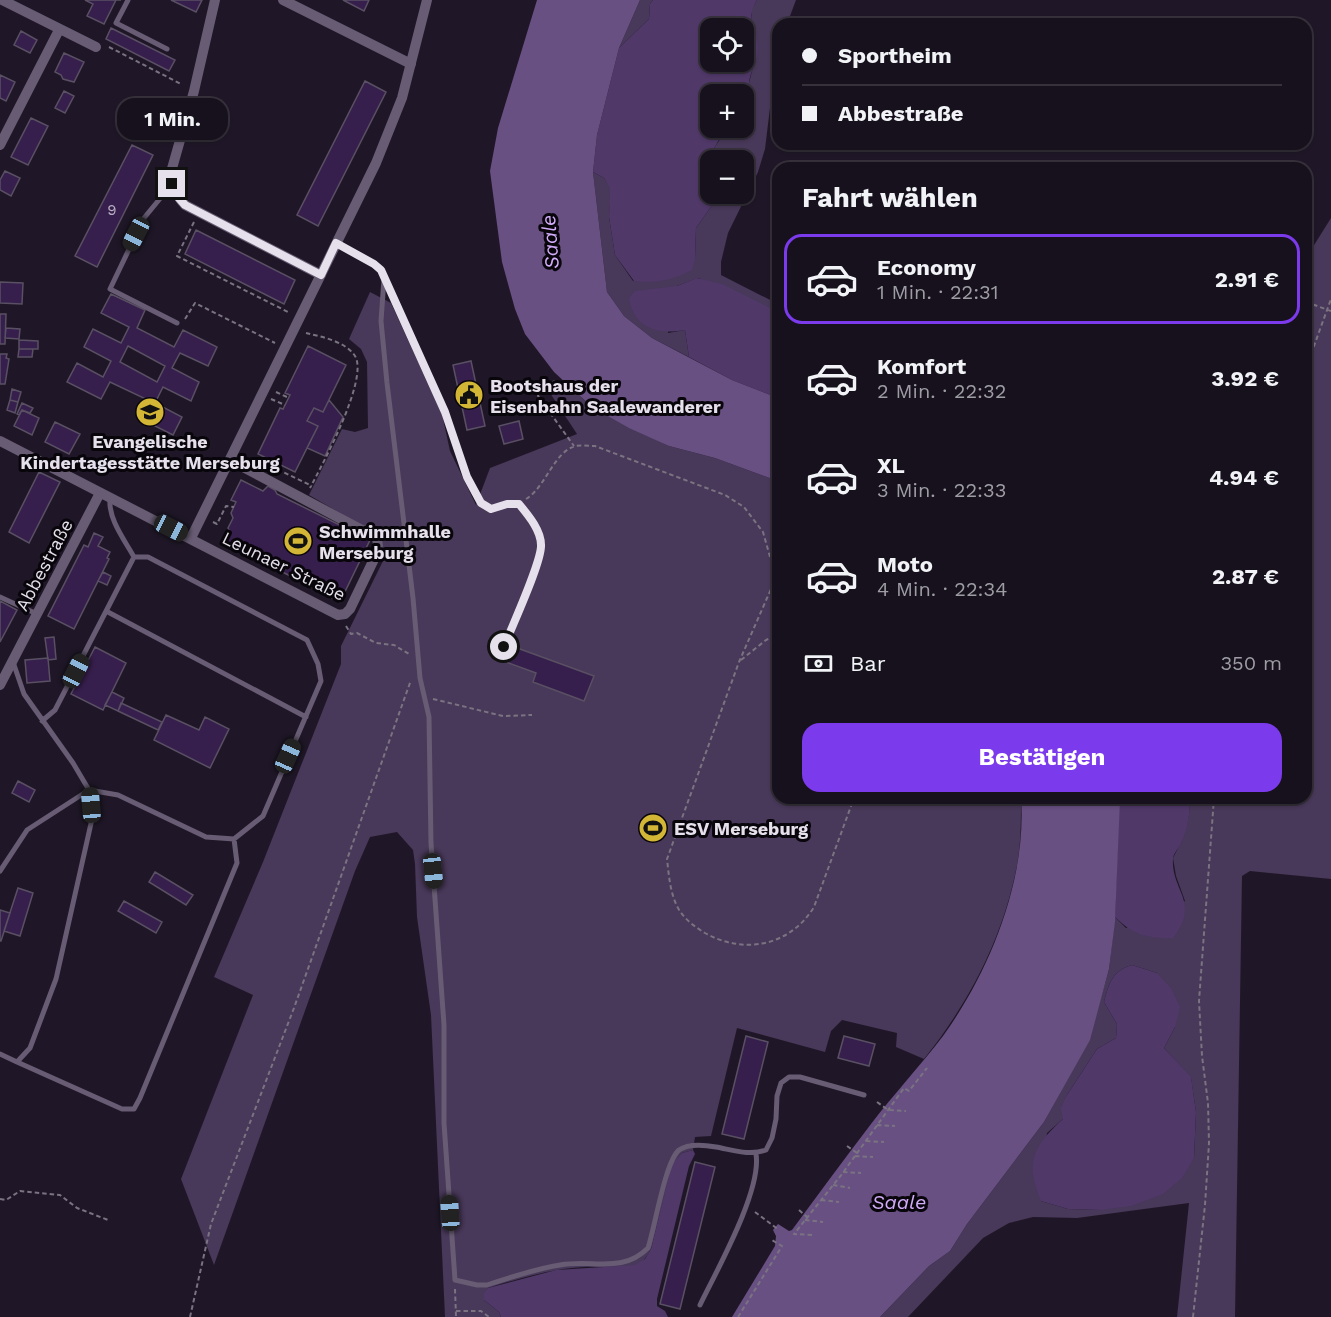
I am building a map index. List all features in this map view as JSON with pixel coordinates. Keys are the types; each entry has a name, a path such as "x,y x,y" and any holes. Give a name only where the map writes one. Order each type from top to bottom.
{"street":[{"path":"2,0 59,30 101,47"},
{"path":"216,0 171,172 172,184 185,205 321,275"},
{"path":"283,0 411,64"},
{"path":"191,538 376,163 402,98 427,0"},
{"path":"0,145 59,30"},
{"name":"Leunaer Straße","path":"0,441 338,615 350,609 376,555 377,538 230,460"},
{"name":"Abbestraße","path":"0,685 37,614 105,495"}],"lane":[{"path":"128,0 116,23 167,49"},
{"path":"172,184 144,218 110,289 177,323"},
{"path":"336,243 381,270 445,412 467,477 481,503 491,509 507,504 519,504 535,527 541,545 536,566 504,647"},
{"path":"384,279 381,321 420,678 429,717 431,843 444,1025 444,1123 455,1280 477,1286 561,1264 627,1263 639,1257 648,1248 670,1162 680,1150 692,1145 756,1154 766,1150 772,1138 777,1096 781,1083 789,1077 800,1077 864,1095"},
{"path":"105,495 115,523 134,557"},
{"path":"42,721 56,710 134,557"},
{"path":"0,871 27,830 89,790 118,795 206,837 234,839 263,816 306,717 321,681 318,664 307,640 148,557 134,557"},
{"path":"0,597 37,614"},
{"path":"106,612 306,717"},
{"path":"12,661 24,694 73,763 89,790 92,819 56,979 30,1048 17,1062"},
{"path":"0,1054 122,1109 134,1109 237,863 234,839"},
{"path":"700,1305 751,1194 758,1165 756,1154"}],"path":[{"path":"101,47 181,84"},
{"path":"196,219 177,256 292,314"},
{"path":"1312,351 1331,299"},
{"path":"177,323 187,319 195,303 278,344"},
{"path":"1312,304 1331,311"},
{"path":"294,328 329,339 347,348 358,361 347,414 305,499"},
{"path":"555,381 540,389 538,396 574,446"},
{"path":"273,391 289,398"},
{"path":"269,398 285,405"},
{"path":"519,504 534,495 554,464 574,446 595,446 725,495 744,507 763,531 772,564 771,589 740,662 667,859 670,886 679,909 695,927 715,939 740,945 763,944 788,935 806,921 814,907 852,804"},
{"path":"262,462 312,486"},
{"path":"220,508 214,524 218,523 226,506 234,507 225,502"},
{"path":"190,1317 211,1224 294,1008 352,841 419,661 394,645 376,643 357,633 351,634 342,614"},
{"path":"740,662 772,638"},
{"path":"425,696 503,716 532,715"},
{"path":"1193,1317 1209,1143 1209,1103 1202,1056 1199,1001 1214,804"},
{"path":"812,1235 794,1234 843,1172 904,1088 909,1091 927,1068"},
{"path":"878,1102 888,1110 906,1111"},
{"path":"878,1125 895,1126"},
{"path":"866,1141 884,1142"},
{"path":"847,1146 856,1154 873,1157"},
{"path":"843,1172 861,1173"},
{"path":"833,1185 850,1188"},
{"path":"0,1199 6,1200 20,1191 60,1195 77,1208 108,1220"},
{"path":"821,1200 839,1202"},
{"path":"746,1206 779,1230"},
{"path":"799,1210 806,1219 823,1222"},
{"path":"738,1317 782,1246 770,1239"},
{"path":"455,1280 456,1317"},
{"path":"456,1311 481,1311 489,1317"}],"shaded area":[{"path":"640,0 653,0 650,4 649,19 619,48"},
{"path":"653,0 757,0 752,18 700,18 700,72 752,72 749,84 700,84 700,138 720,138 713,150 700,150 700,204 713,204 696,228 695,258 692,270 670,279 650,282 634,281 615,255 609,217 610,188 604,178 593,172 597,135 619,48 649,19 650,4"},
{"path":"757,0 796,0 789,18 772,18 772,91 765,149 754,180 754,150 713,150 722,138 754,138 754,84 749,83 752,72 754,72 758,47 754,36 754,18 751,18 752,8"},
{"path":"754,27 758,46 754,64"},
{"path":"593,172 604,178 611,188 609,217 615,255 633,281 695,258 696,228 713,204 742,204 728,233 721,262 721,275 772,301 772,309 698,278 677,286 668,333 685,330 689,357 652,338 624,316 607,292"},
{"path":"1331,218 1331,879 1250,871 1242,876 1235,1317 1177,1317 1189,1203 1077,1218 1033,1217 1009,1223 983,1238 908,1317 880,1317 929,1266 950,1251 967,1224 1044,1122 1089,1040 1109,969 1115,917 1126,928 1185,901 1176,876 1173,858 1186,829 1190,804 1312,804 1312,248","holes":["1132,965 1157,973 1175,1027 1164,1048 1191,1078 1196,1112 1194,1158 1100,1210 1068,1209 1041,1201 1047,1133 1063,1119 1067,1095 1097,1049 1116,1038 1117,1024 1104,1002 1116,974"]},
{"path":"697,278 722,284 772,309 772,396 732,380 689,357 685,330 656,330 642,323 636,316 629,298 635,291 677,286"},
{"path":"370,292 391,303 442,414 450,451 476,505 490,468 577,434 550,393 566,383 592,407 669,446 715,458 772,479 772,804 1021,804 1018,861 1002,921 969,993 924,1059 896,1047 897,1033 842,1020 831,1031 825,1052 737,1028 711,1136 695,1137 693,1150 682,1153 673,1164 651,1249 645,1258 639,1264 630,1267 584,1267 560,1270 524,1277 488,1288 484,1300 499,1312 501,1317 445,1317 431,1015 417,917 413,850 397,832 370,837 355,871 214,1265 181,1179 253,995 214,977 263,862 341,664 341,646 384,559 381,537 309,495 342,429 355,432 368,428 367,362 361,349 349,339"},
{"path":"1119,804 1190,804 1187,826 1173,859 1176,880 1185,906 1181,926 1173,938 1156,937 1135,932 1115,917"},
{"path":"1132,965 1157,973 1171,988 1180,1007 1175,1027 1164,1048 1191,1077 1196,1112 1194,1158 1182,1178 1163,1194 1131,1206 1100,1210 1068,1209 1041,1201 1033,1176 1035,1156 1045,1138 1063,1119 1061,1108 1067,1095 1097,1049 1116,1038 1117,1024 1104,1002 1112,979 1120,971"},
{"path":"693,1150 695,1154 689,1166 657,1299 657,1306 665,1311 668,1317 501,1317 499,1312 484,1300 484,1293 488,1288 556,1270 635,1265 645,1259 651,1249 672,1164 682,1153"}],"water":[{"name":"Saale","path":"537,0 640,0 619,48 597,135 593,172 607,292 624,316 652,338 732,380 772,396 772,479 715,458 669,446 629,428 592,407 554,372 525,334 515,309 502,262 490,171 498,128"},
{"name":"Saale","path":"1021,804 1120,804 1115,922 1109,969 1090,1040 1044,1122 967,1224 950,1251 929,1266 880,1317 732,1317 775,1246 776,1236 773,1230 778,1224 789,1231 792,1230 871,1124 943,1036 976,983 1002,923 1018,860"}],"building":[{"path":"85,0 116,0 104,24 87,16 93,4"},
{"path":"171,0 202,0 196,12"},
{"path":"343,0 369,0 364,11"},
{"path":"111,28 175,60 169,71 106,39"},
{"path":"21,31 37,40 30,53 14,45"},
{"path":"64,53 84,62 74,82 63,79 55,72"},
{"path":"0,75 15,82 6,101 0,98"},
{"path":"365,81 386,92 318,226 297,215"},
{"path":"64,91 74,96 65,113 55,108"},
{"path":"31,118 48,126 28,165 11,157"},
{"path":"132,145 153,155 97,267 75,256"},
{"path":"5,171 20,178 11,196 0,190 0,180"},
{"path":"196,230 295,280 284,304 185,254"},
{"path":"0,282 23,283 22,304 0,303"},
{"path":"111,294 145,310 137,328 174,347 183,330 217,347 208,366 180,353 172,368 199,382 191,401 163,387 155,403 182,417 173,435 139,418 148,400 110,382 101,399 67,382 77,363 103,377 111,361 84,347 93,329 121,343 129,327 101,313","holes":["128,346 165,366 157,382 120,362"]},
{"path":"0,314 6,314 5,344 0,344"},
{"path":"6,328 20,329 19,339 5,338"},
{"path":"19,340 38,341 38,349 19,349"},
{"path":"308,346 346,365 323,412 314,408 307,421 318,426 295,472 258,454 280,408 283,409 290,395 285,393"},
{"path":"19,349 33,349 32,357 18,357"},
{"path":"0,354 7,354 6,358 9,359 5,384 0,384"},
{"name":"Bootshaus der Eisenbahn Saalewanderer","path":"471,361 485,426 467,430 453,365"},
{"path":"12,389 21,392 18,402 10,400"},
{"path":"10,400 18,402 15,413 7,410"},
{"path":"329,400 343,417 325,456 307,448 318,426 307,421 314,408 323,412"},
{"path":"22,403 33,408 30,413 22,410 19,415 17,414"},
{"path":"22,410 39,418 32,435 14,426"},
{"path":"519,421 523,439 504,444 499,426"},
{"path":"55,422 80,434 69,454 45,442"},
{"path":"39,472 60,482 29,543 9,532"},
{"name":"Schwimmhalle Merseburg","path":"241,480 263,491 268,486 277,494 370,540 340,602 250,555 251,549 241,545 239,549 235,549 227,545 226,541 230,532 228,528 233,518 231,513 236,502 231,500"},
{"path":"94,533 103,537 98,546 110,552 107,558 109,559 74,629 48,616 84,545 88,547"},
{"path":"103,572 111,576 107,585 98,581"},
{"path":"0,601 17,610 0,642"},
{"path":"54,637 56,659 48,660 45,638"},
{"path":"509,645 594,676 584,701 533,682 536,673 503,661"},
{"path":"95,647 126,663 103,710 71,694"},
{"path":"48,658 50,681 27,683 25,660"},
{"path":"112,692 124,698 118,711 105,705"},
{"path":"121,703 162,722 158,730 118,711"},
{"path":"166,715 199,730 205,717 229,729 210,768 154,740"},
{"path":"18,781 35,790 29,802 12,793"},
{"path":"155,872 193,895 186,905 149,882"},
{"path":"18,888 33,893 20,936 4,931"},
{"path":"124,901 162,922 156,933 118,911"},
{"path":"0,910 10,913 1,941 0,941"},
{"path":"746,1036 768,1042 744,1139 722,1134"},
{"path":"844,1036 875,1044 869,1066 838,1058"},
{"path":"695,1162 715,1167 680,1309 660,1304"}],"place":[{"name":"Bootshaus der Eisenbahn Saalewanderer","path":"469,395"},
{"name":"Evangelische Kindertagesstätte Merseburg","path":"150,412"},
{"name":"Schwimmhalle Merseburg","path":"298,541"},
{"name":"ESV Merseburg","path":"653,828"}],"route":[{"path":"172,184 185,205 321,275 336,243 381,270 445,412 467,477 481,503 491,509 507,504 519,504 535,527 541,545 536,566 504,647"}]}
